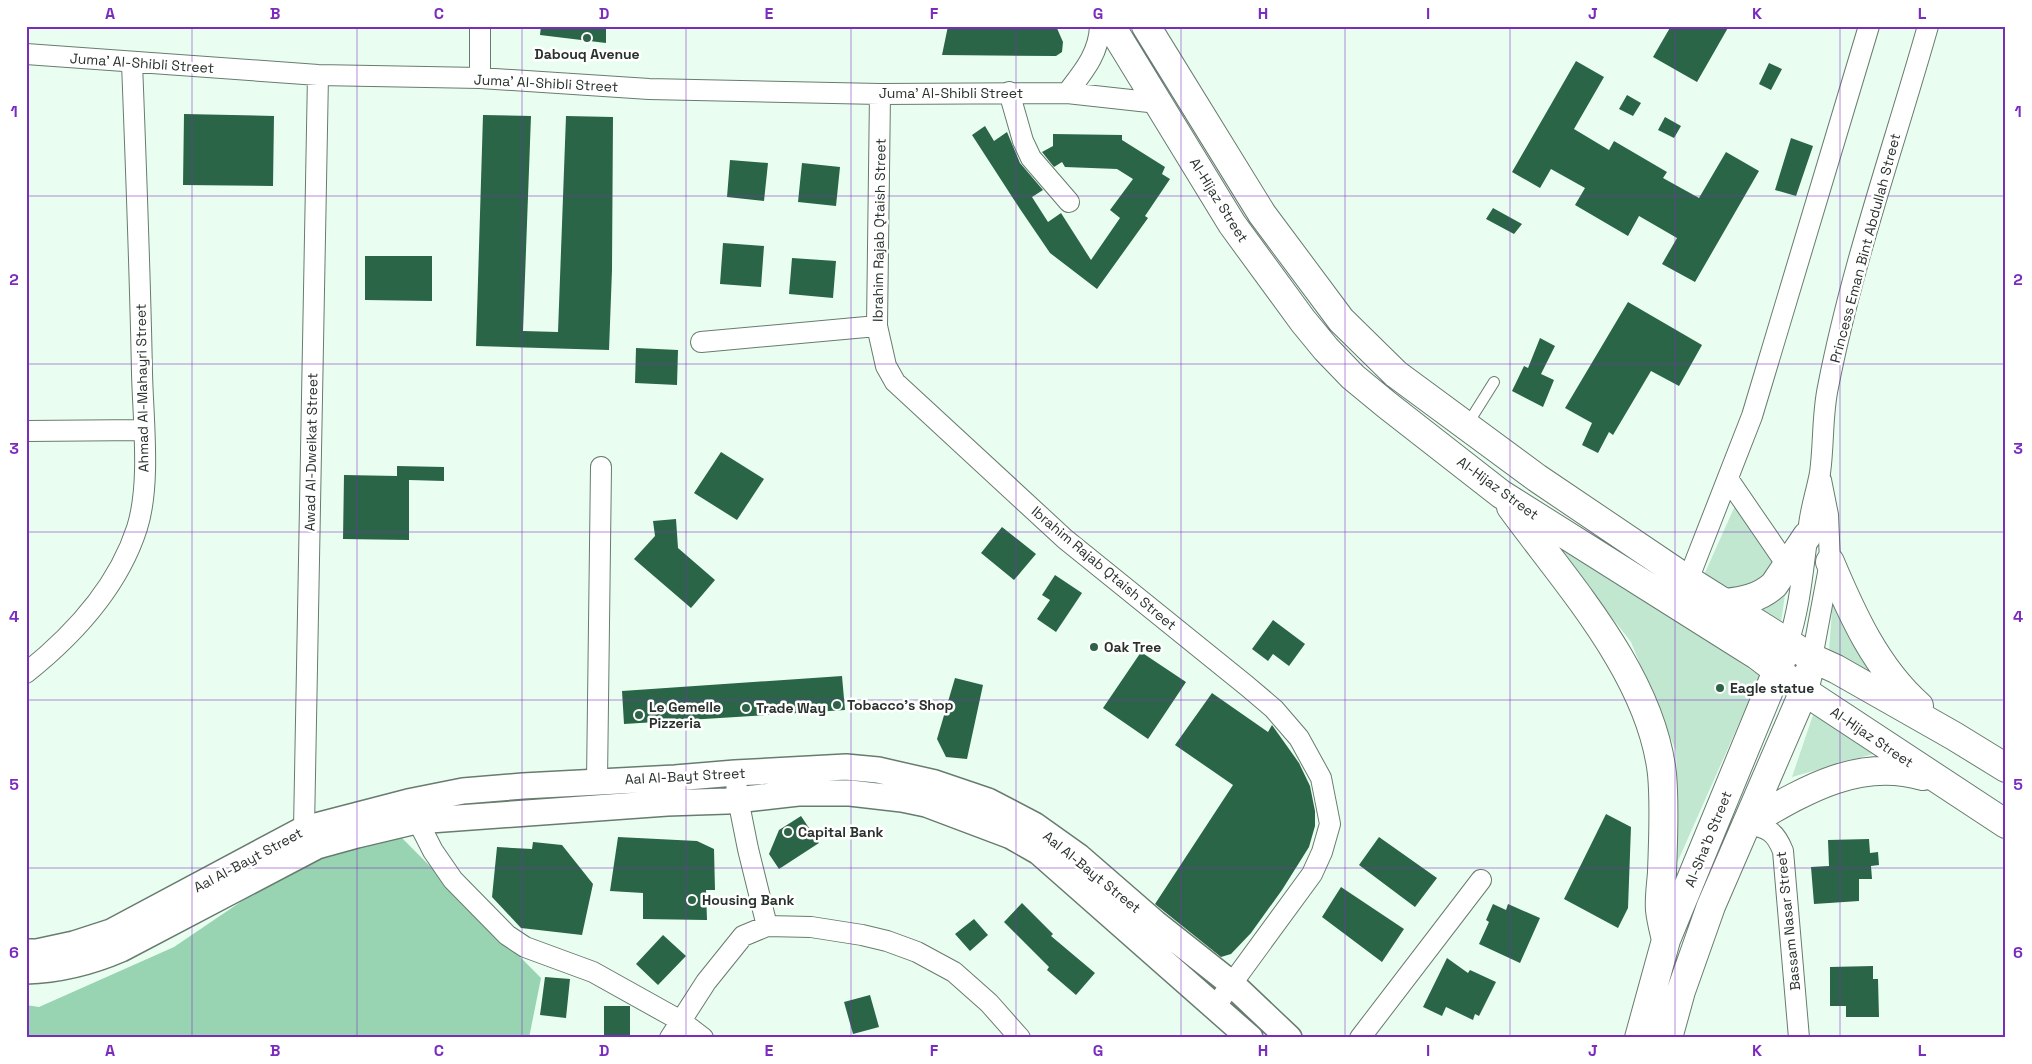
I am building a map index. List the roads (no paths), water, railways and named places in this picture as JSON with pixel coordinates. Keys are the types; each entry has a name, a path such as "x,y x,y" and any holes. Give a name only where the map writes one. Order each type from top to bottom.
{"main road":[{"name":"Al-Hijaz Street","path":"1111,26 1232,224 1278,289 1326,349 1353,377 1387,406 1501,494 1758,656 1804,691 2006,824"},
{"name":"Al-Hijaz Street","path":"1146,26 1262,214 1327,304 1396,374 1545,484 1688,580 1812,658 1836,669 2006,768"},
{"path":"1501,494 1604,632 1630,676 1647,718 1658,748 1662,774 1660,911 1666,940"},
{"path":"1725,603 1752,599 1768,591 1807,536"},
{"path":"1830,562 1852,614 1898,686 1954,736"},
{"name":"Al-Sha'b Street","path":"1639,1038 1666,940 1778,672 1788,643"},
{"name":"Al-Sha'b Street","path":"1668,1038 1681,991 1704,924 1804,691 1812,658"},
{"path":"1747,824 1801,794 1852,773 1880,770 1908,772 1936,779"}],"street":[{"path":"480,26 480,78"},
{"path":"1067,93 1090,63 1099,41 1100,26"},
{"path":"1688,580 1752,416 1869,26"},
{"name":"Princess Eman Bint Abdullah Street","path":"1788,643 1796,621 1813,496 1820,474 1825,403 1836,343 1866,233 1928,26"},
{"name":"Juma' Al-Shibli Street","path":"26,54 318,76 480,78 650,89 880,94 1067,93 1158,103"},
{"name":"Ahmad Al-Mahayri Street","path":"26,673 59,644 98,603 109,588 137,528 142,508 144,492 144,430 132,63"},
{"name":"Awad Al-Dweikat Street","path":"304,829 318,76"},
{"path":"1010,92 1023,141 1031,158 1069,202"},
{"name":"Ibrahim Rajab Qtaish Street","path":"880,94 877,326 886,366 895,382 1065,539 1274,709 1299,738 1321,778 1330,824 1322,852 1312,874 1214,1008"},
{"path":"701,342 877,326"},
{"path":"26,431 144,430"},
{"path":"597,781 601,467"},
{"name":"Princess Eman Bint Abdullah Street","path":"1812,658 1830,562 1828,515 1820,474"},
{"path":"1728,479 1787,564"},
{"name":"Aal Al-Bayt Street","path":"26,971 80,964 102,957 121,949 317,846 357,835 462,791 597,781 846,767 878,770 935,783 988,801 1034,825 1079,857 1155,923 1232,984 1289,1038"},
{"path":"735,773 738,799 768,926"},
{"name":"Aal Al-Bayt Street","path":"26,952 37,952 74,944 111,932 304,829 412,811 667,803 798,793 850,793 902,799 953,813 1011,836 1045,857 1250,1038"},
{"path":"412,811 433,851 453,880 507,934 525,947 593,972 681,1021 703,1038"},
{"name":"Bassam Nasar Street","path":"1747,824 1763,827 1772,832 1779,841 1783,851 1799,1038"},
{"path":"1360,1038 1482,880"},
{"path":"670,1038 723,959 743,936 768,926 811,927 862,935 887,941 917,952 954,972 989,1003 1020,1038"}],"lane":[{"path":"1467,426 1494,382"}],"place":[{"name":"Dabouq Avenue","path":"587,38"},
{"name":"Oak Tree","path":"1094,647"},
{"name":"Eagle statue","path":"1720,688"},
{"name":"Tobacco's Shop","path":"837,705"},
{"name":"Trade Way","path":"746,708"},
{"name":"Le Gemelle Pizzeria","path":"639,715"},
{"name":"Capital Bank","path":"788,832"},
{"name":"Housing Bank","path":"692,900"}]}
